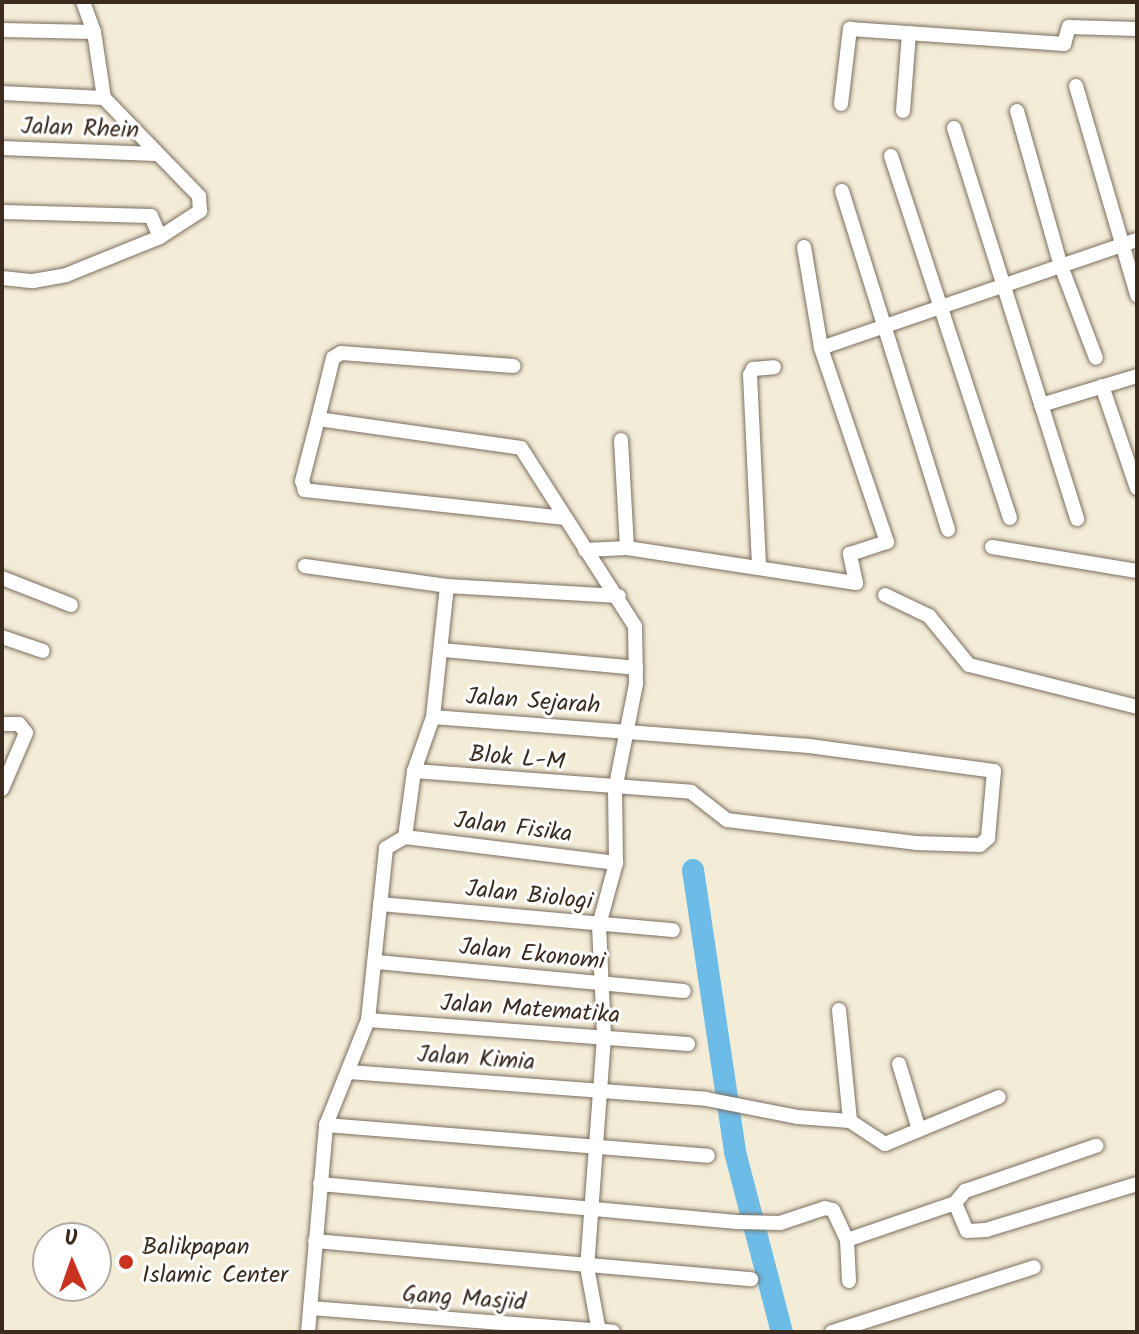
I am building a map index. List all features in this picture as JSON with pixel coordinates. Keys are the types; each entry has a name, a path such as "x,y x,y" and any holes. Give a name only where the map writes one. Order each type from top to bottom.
{"street":[{"path":"2,278 33,281 66,275 160,237 200,211 201,200 104,98 94,32 83,2"},
{"path":"841,104 850,29 1064,44 1069,27 1137,29"},
{"path":"2,30 94,32"},
{"path":"903,111 909,33"},
{"path":"1076,86 1137,295"},
{"path":"2,93 104,98"},
{"path":"1017,111 1061,266 1096,358"},
{"path":"954,128 1001,287 1077,519"},
{"name":"Jalan Rhein","path":"2,148 156,154"},
{"path":"891,156 1010,518"},
{"path":"842,191 948,530"},
{"path":"2,212 151,216 160,237"},
{"path":"821,348 1137,240"},
{"path":"585,550 627,548 759,565 856,583 850,554 887,543 821,348 804,247"},
{"path":"514,366 341,353 333,358 302,481 305,490 565,518"},
{"path":"759,565 750,375 753,369 774,367"},
{"path":"1041,405 1137,376"},
{"path":"1102,386 1137,488"},
{"path":"318,419 521,448 585,550 619,596 635,626 636,668 629,730 615,790 616,863 599,925 604,1037 588,1208 587,1267 604,1332"},
{"path":"621,440 627,548"},
{"path":"992,547 1137,571"},
{"path":"305,566 447,586 619,596"},
{"path":"2,578 71,605"},
{"path":"308,1332 326,1125 368,1020 377,962 386,848 405,837 414,771 433,717 443,650 447,586"},
{"path":"885,595 929,616 969,665 1137,707"},
{"path":"2,637 43,651"},
{"path":"443,650 636,668"},
{"name":"Jalan Sejarah","path":"433,717 809,746 994,771 988,838 980,845 916,843 727,820"},
{"path":"2,789 26,733 19,724 4,724"},
{"name":"Blok L-M","path":"414,771 615,790 691,792 727,820"},
{"name":"Jalan Fisika","path":"405,837 616,863"},
{"name":"Jalan Biologi","path":"380,904 673,930"},
{"name":"Jalan Ekonomi","path":"377,962 684,991"},
{"path":"839,1010 850,1121 885,1144 999,1097"},
{"name":"Jalan Matematika","path":"368,1020 688,1044"},
{"path":"899,1064 919,1130"},
{"name":"Jalan Kimia","path":"349,1072 706,1099 850,1121"},
{"path":"326,1125 708,1156"},
{"path":"847,1240 955,1203 965,1191 1096,1146"},
{"path":"320,1184 739,1222 780,1223 825,1208 833,1210 847,1240 849,1281"},
{"path":"955,1203 967,1231 986,1230 1137,1184"},
{"path":"315,1241 751,1279"},
{"path":"832,1332 1034,1267"},
{"name":"Gang Masjid","path":"311,1308 446,1326 604,1332"}],"waterway":[{"path":"693,870 735,1152 782,1332"}],"place":[{"name":"Balikpapan Islamic Center","path":"126,1262"}]}
